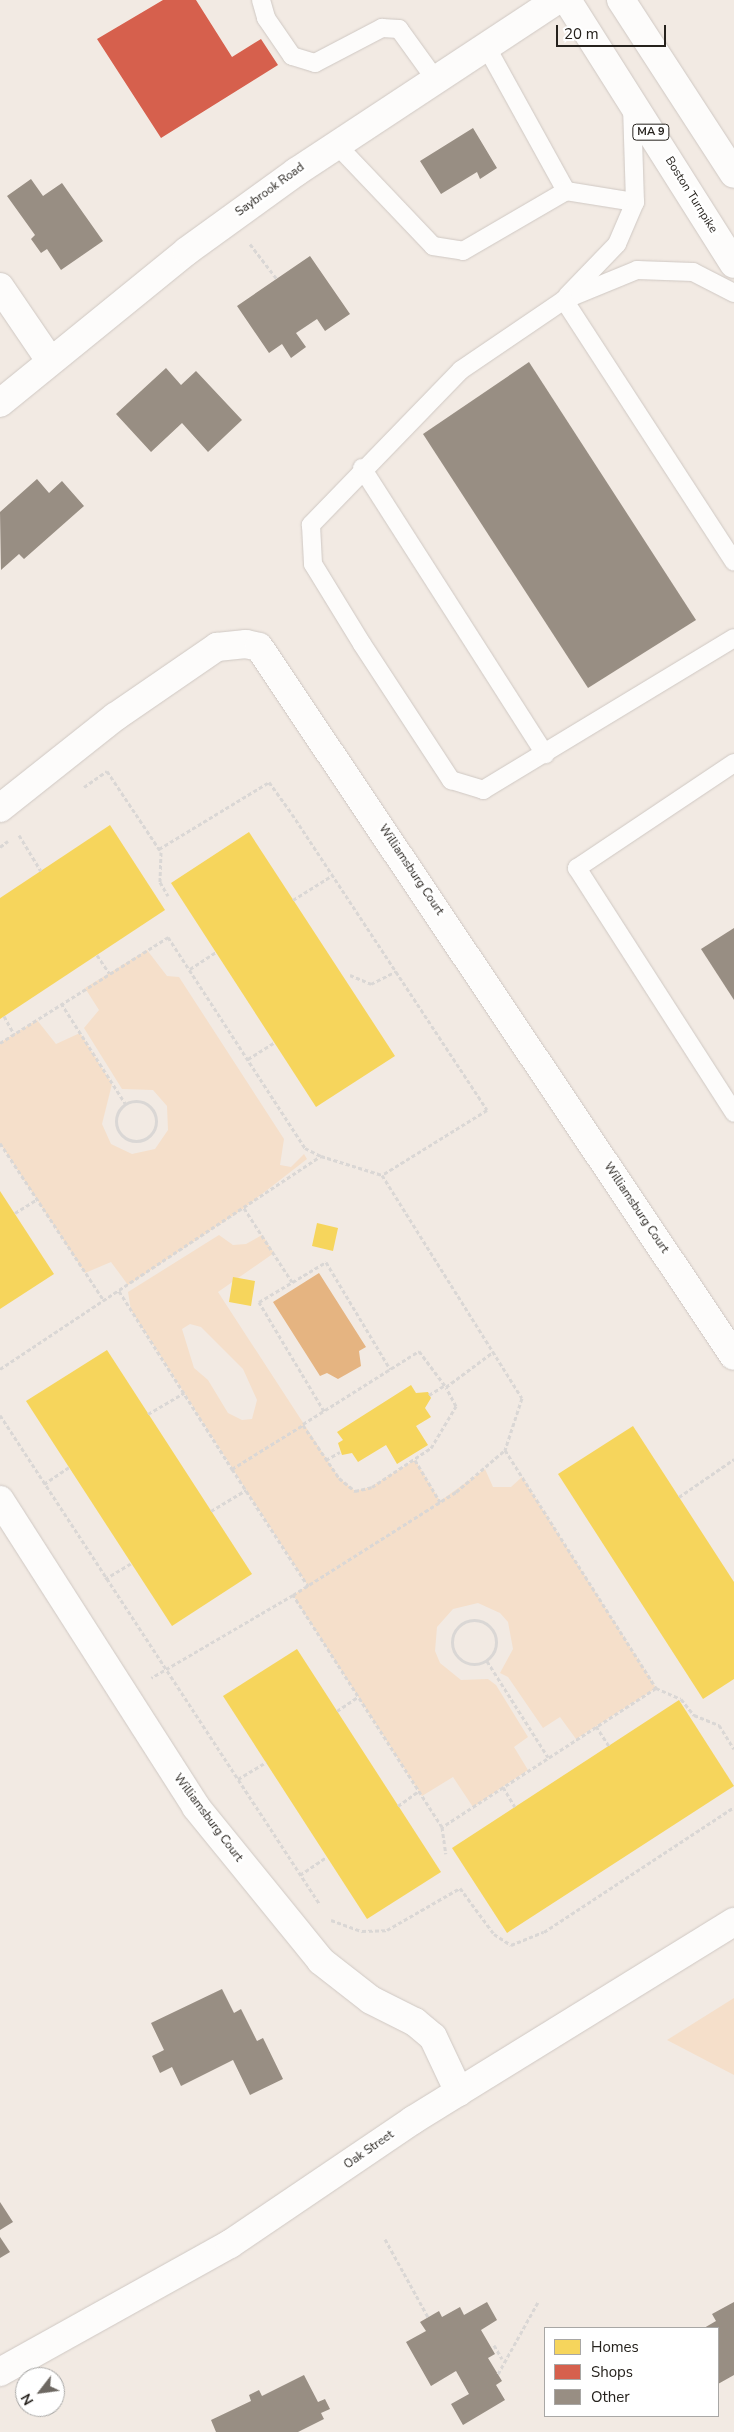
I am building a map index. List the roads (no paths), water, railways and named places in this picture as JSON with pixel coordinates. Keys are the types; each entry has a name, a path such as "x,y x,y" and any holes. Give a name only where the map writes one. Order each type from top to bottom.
{"main road":[{"name":"Saybrook Road","path":"0,403 49,359 230,220 336,144 557,0"},
{"name":"Boston Turnpike","path":"567,0 734,264"},
{"path":"621,0 734,174"},
{"path":"0,287 49,359"},
{"name":"Williamsburg Court","path":"0,808 115,717 217,647 246,644 259,647 734,1356"},
{"name":"Williamsburg Court","path":"0,1500 122,1694 196,1807 321,1961 371,2000 415,2022 433,2037 459,2092"},
{"name":"Oak Street","path":"0,2372 230,2244 459,2092 734,1922"}],"lane":[{"path":"261,0 266,18 292,56 315,63 382,28 399,29 435,79"},
{"path":"486,46 566,191"},
{"path":"564,300 617,244 635,202 632,103"},
{"path":"336,144 433,246 463,250 566,191 635,202"},
{"path":"734,293 693,272 637,270 564,300 461,370 362,468 311,525 313,564 362,644 451,780 483,790 734,638"},
{"path":"564,300 734,562"},
{"path":"362,468 545,754"},
{"path":"734,763 577,868 734,1113"}]}
